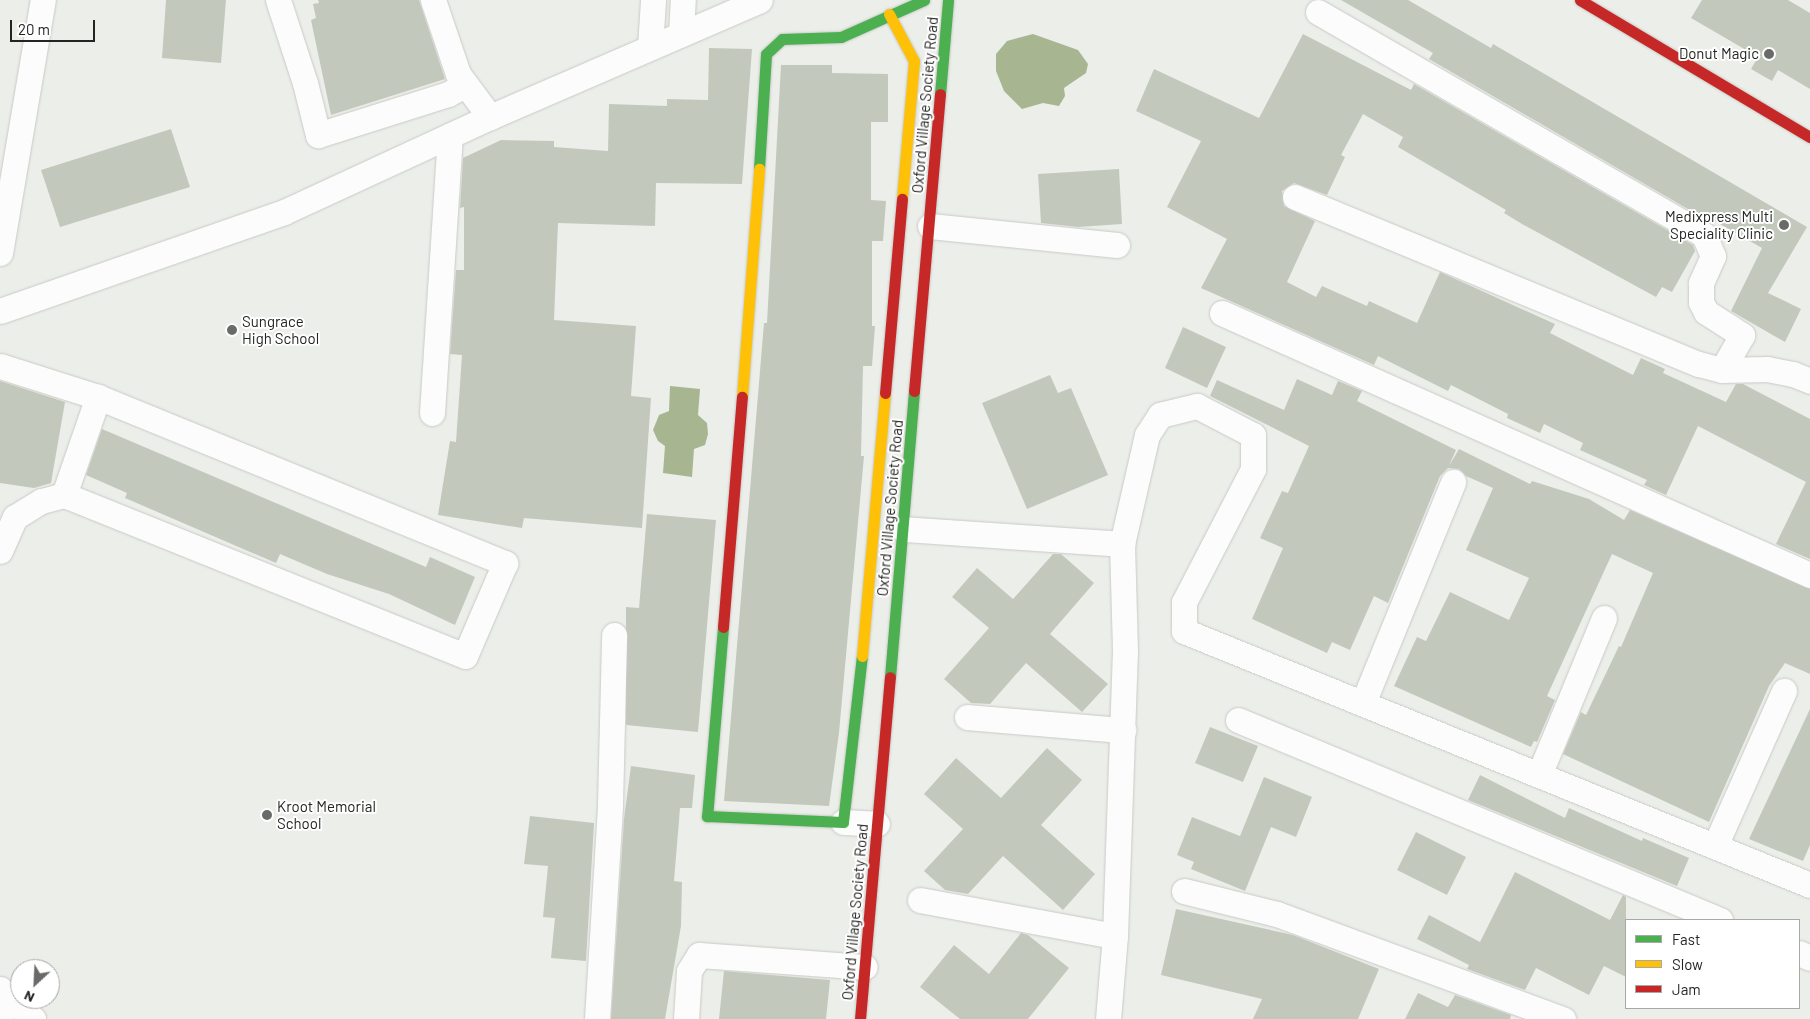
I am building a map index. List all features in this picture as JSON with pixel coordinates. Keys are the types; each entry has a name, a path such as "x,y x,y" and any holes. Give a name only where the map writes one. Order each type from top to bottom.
{"street":[{"path":"0,252 43,0"},
{"path":"278,0 305,83 318,135 448,94 464,84"},
{"path":"434,0 458,74 490,117"},
{"path":"650,47 653,0"},
{"path":"681,34 683,0"},
{"path":"0,311 284,212 490,117 760,0"},
{"path":"877,824 707,816 752,281 766,54 782,39 841,37 924,0"},
{"name":"Oxford Village Society Road","path":"860,1019 930,226 948,0"},
{"path":"1580,0 1810,137"},
{"path":"1318,12 1704,235 1713,256 1701,283 1701,302 1706,312 1742,335 1722,370"},
{"path":"843,822 855,735 914,61 889,14"},
{"path":"432,413 450,136"},
{"path":"1295,197 1671,353 1722,370 1767,369 1793,374 1810,381"},
{"path":"930,226 1116,245"},
{"path":"1222,313 1810,575"},
{"path":"0,366 98,398 505,563 465,656 64,495 0,519"},
{"path":"64,495 98,398"},
{"path":"1108,1019 1114,936 1123,730 1125,651 1122,544 1147,435 1160,415 1197,406 1253,435 1253,469 1184,602 1184,631 1810,885"},
{"path":"1363,703 1453,482"},
{"path":"0,551 15,517 29,508"},
{"path":"903,529 1122,544"},
{"path":"1539,775 1604,618"},
{"path":"598,1019 610,804 614,635"},
{"path":"1716,846 1784,691"},
{"path":"967,717 1123,730"},
{"path":"1238,720 1718,919"},
{"path":"1184,891 1277,914 1563,1019"},
{"path":"920,900 1114,936"},
{"path":"686,1019 689,971 699,955 865,967"},
{"path":"0,1019 3,992"},
{"path":"3,992 33,1019"}],"shaded area":[{"path":"1033,34 1078,50 1088,64 1086,73 1064,88 1065,96 1059,106 1043,103 1022,109 1004,91 996,71 996,54 1007,41"},
{"path":"670,386 700,389 698,415 707,423 708,434 705,445 694,449 692,477 663,473 665,446 658,441 653,430 659,415 669,411"}],"building":[{"path":"166,0 226,0 221,63 162,58"},
{"path":"318,0 419,0 445,79 331,115 311,20 316,18 313,4 319,3"},
{"path":"1341,0 1408,0 1491,48 1493,44 1807,227 1768,293 1801,309 1785,342 1731,311 1762,248 1713,220 1712,223 1429,59 1433,53"},
{"path":"1702,0 1788,0 1810,13 1810,89 1778,70 1772,81 1751,69 1758,57 1691,18"},
{"path":"1303,34 1411,90 1414,84 1693,245 1695,251 1672,292 1662,287 1656,297 1522,224 1504,213 1506,210 1398,147 1403,137 1363,114 1341,155 1345,157 1327,195 1294,183 1282,191 1284,206 1315,221 1287,282 1316,297 1322,286 1367,306 1369,301 1417,323 1440,272 1555,324 1550,333 1633,375 1641,358 1665,369 1663,373 1726,402 1736,384 1743,384 1810,419 1810,559 1776,544 1806,482 1698,426 1666,495 1644,485 1647,480 1580,450 1583,443 1544,424 1540,433 1507,418 1508,414 1451,385 1448,391 1378,356 1374,365 1201,288 1227,239 1167,207 1201,141 1136,111 1154,69 1259,118"},
{"path":"709,48 752,49 742,184 656,183 655,226 558,223 554,320 636,326 631,396 651,398 642,528 524,518 522,528 438,515 450,441 456,442 462,355 450,354 456,270 464,270 464,207 460,208 463,158 501,140 554,141 554,147 608,151 609,104 667,106 667,99 708,100"},
{"path":"781,65 832,65 832,73 888,74 888,122 871,122 871,200 886,201 883,241 872,241 872,326 875,326 872,366 863,366 861,456 864,456 839,733 829,806 724,801 764,323 767,323"},
{"path":"171,129 190,187 60,227 41,170"},
{"path":"1119,169 1122,224 1078,227 1041,223 1038,174"},
{"path":"1183,327 1226,347 1207,388 1165,368"},
{"path":"1050,375 1058,393 1071,388 1108,475 1027,509 982,403"},
{"path":"1297,379 1332,395 1338,381 1362,391 1357,401 1456,450 1449,466 1459,449 1530,484 1532,481 1589,499 1624,520 1630,510 1810,589 1810,674 1785,663 1769,686 1709,822 1563,754 1581,712 1586,715 1619,646 1621,647 1653,573 1612,554 1547,696 1555,700 1537,742 1534,741 1531,747 1394,686 1417,637 1426,641 1450,592 1509,620 1529,578 1466,550 1493,488 1466,476 1459,469 1448,468 1440,476 1388,603 1374,596 1350,650 1332,642 1327,653 1252,619 1283,548 1260,538 1282,491 1288,493 1309,446 1210,396 1217,380 1284,410"},
{"path":"0,381 65,402 51,483 34,488 0,483"},
{"path":"102,429 426,567 430,557 475,577 455,625 389,594 327,574 280,554 276,563 125,498 127,493 86,475"},
{"path":"647,514 716,520 698,732 626,725 626,607 639,608"},
{"path":"1053,554 1061,554 1094,583 1050,634 1108,684 1082,712 1026,663 990,704 971,703 944,679 989,628 952,597 977,568 1013,599"},
{"path":"1810,709 1810,845 1803,861 1749,839"},
{"path":"1210,727 1258,746 1243,782 1195,763"},
{"path":"1047,748 1082,780 1041,825 1095,874 1063,910 1003,856 968,894 945,890 924,871 963,829 924,794 956,758 1001,798"},
{"path":"631,766 695,775 692,808 680,808 674,881 682,882 681,926 665,1019 611,1019 624,819"},
{"path":"1480,775 1565,818 1569,808 1642,841 1643,838 1689,858 1677,886 1468,800"},
{"path":"1264,777 1312,797 1296,837 1271,827 1245,891 1191,869 1194,862 1177,855 1192,817 1240,836"},
{"path":"530,816 594,823 586,961 551,958 555,918 543,917 548,866 524,864"},
{"path":"1416,832 1466,857 1447,895 1397,870"},
{"path":"1515,872 1610,920 1623,895 1626,897 1625,976 1604,966 1589,995 1536,968 1525,990 1467,969 1469,965 1417,939 1429,915 1480,942"},
{"path":"1176,909 1293,935 1379,969 1358,1019 1253,1019 1262,999 1161,975"},
{"path":"1021,933 1028,935 1069,968 1028,1019 960,1019 920,987 954,945 989,974"},
{"path":"724,971 830,980 826,1019 719,1019"},
{"path":"1418,993 1448,1007 1455,995 1511,1015 1510,1019 1405,1019"}],"traffic: fast":[{"path":"759,169 766,54 782,39 841,37 924,0"},
{"path":"940,94 948,0"},
{"path":"890,677 914,391"},
{"path":"723,627 707,816 843,822 862,656"}],"traffic: slow":[{"path":"889,14 914,61 902,199"},
{"path":"742,397 759,169"},
{"path":"862,656 885,393"}],"traffic: jam":[{"path":"1580,0 1810,137"},
{"path":"914,391 940,94"},
{"path":"885,393 902,199"},
{"path":"723,627 742,397"},
{"path":"860,1019 890,677"}],"place":[{"name":"Donut Magic","path":"1769,54"},
{"name":"Medixpress Multi Speciality Clinic","path":"1784,225"},
{"name":"Sungrace High School","path":"232,330"},
{"name":"Kroot Memorial School","path":"267,815"}]}
